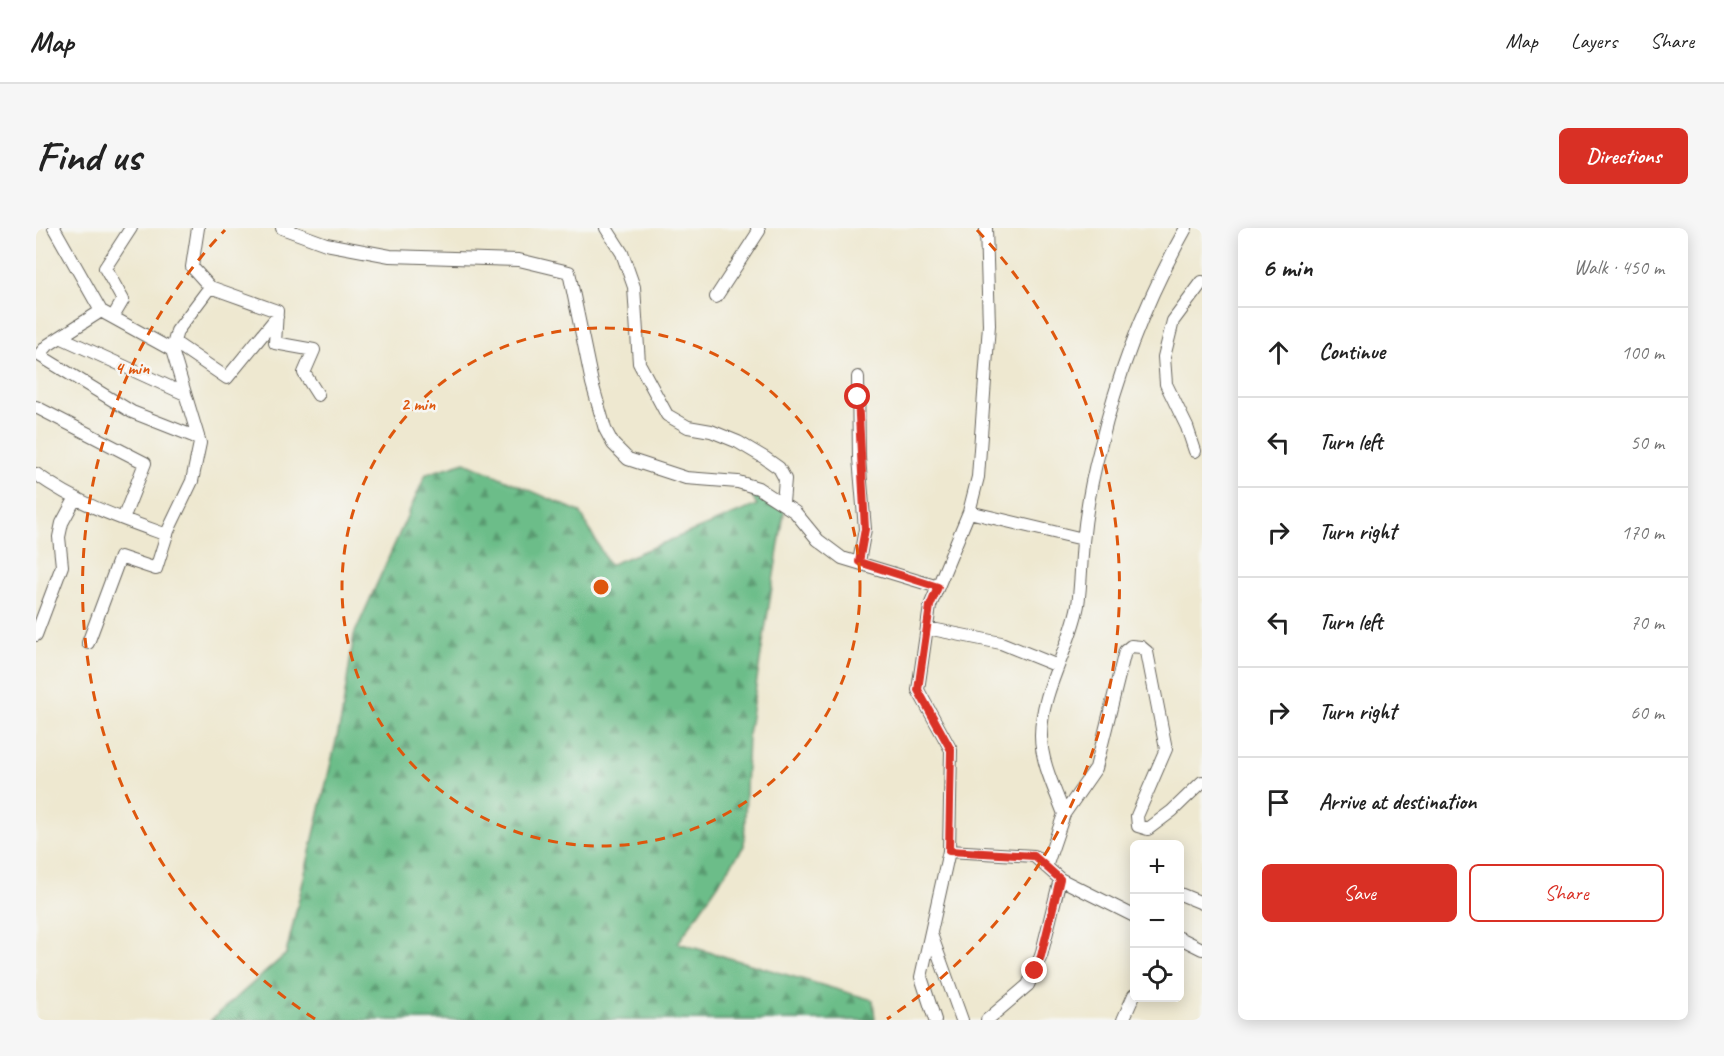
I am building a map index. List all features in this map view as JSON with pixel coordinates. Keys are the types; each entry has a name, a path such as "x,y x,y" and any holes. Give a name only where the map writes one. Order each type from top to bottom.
{"street":[{"path":"54,228 101,310 173,346 227,378 277,317"},
{"path":"112,317 123,300 105,268 131,228"},
{"path":"198,228 192,267 210,287 277,311 276,344 314,350 304,373 318,395"},
{"path":"282,228 326,244 390,256 519,260 569,272 592,383 605,429 613,444 628,459 686,478 758,488 795,512 819,540 842,558 938,587"},
{"path":"606,228 622,253 634,287 639,363 667,415 688,427 711,431 738,442 779,468 785,479 783,503"},
{"path":"716,297 759,231 757,228"},
{"path":"935,1020 921,977 949,851 951,750 918,690 930,606 969,512 978,477 989,325 986,228"},
{"path":"1064,814 1050,779 1041,737 1046,698 1077,606 1083,539 1100,448 1125,364 1161,274 1185,228"},
{"path":"1195,451 1187,427 1166,384 1164,357 1173,321 1202,282"},
{"path":"88,643 120,557 156,569 167,535 192,481 200,443 173,346 177,331 210,287"},
{"path":"101,310 60,337 39,355 132,412 198,438"},
{"path":"60,337 185,394"},
{"path":"858,377 859,458 865,529 859,562"},
{"path":"36,407 145,463 123,519"},
{"path":"36,474 75,499 167,535"},
{"path":"36,635 62,566 59,537 62,523 75,499"},
{"path":"969,512 1083,539"},
{"path":"927,628 1001,643 1058,666"},
{"path":"1046,867 1064,814 1096,768 1125,651 1131,646 1141,647 1147,652 1166,749 1137,816 1138,826 1148,829 1172,811 1202,782"},
{"path":"949,851 1034,856 1060,879 1130,914"},
{"path":"987,1020 1028,985 1041,956 1060,879"},
{"path":"1184,896 1202,903"},
{"path":"931,933 962,1020"},
{"path":"1184,940 1202,949"},
{"path":"1123,1020 1131,1002"},
{"path":"998,1010 1008,1020"}],"green space":[{"path":"465,462 580,512 609,565 757,505 749,491 785,507 748,735 744,846 678,943 873,1000 875,1020 211,1020 286,954 341,720 354,635 426,474"}],"route":[{"path":"858,397 859,458 865,529 859,562 938,587 930,606 918,690 951,750 949,851 1034,856 1060,879 1041,956 1035,971"}]}
